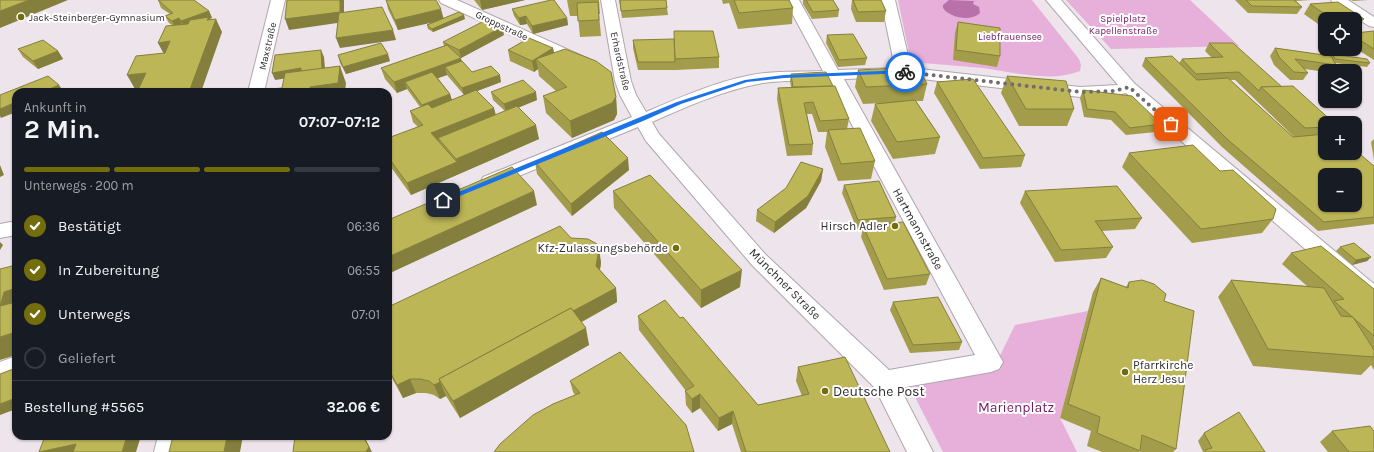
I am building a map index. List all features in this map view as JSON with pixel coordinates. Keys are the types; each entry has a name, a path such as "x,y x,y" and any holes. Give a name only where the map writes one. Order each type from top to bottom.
{"street":[{"name":"Maxstraße","path":"257,88 278,0"},
{"name":"Groppstraße","path":"446,0 595,68"},
{"name":"Erhardstraße","path":"608,0 616,78 628,95 641,120"},
{"name":"Hartmannstraße","path":"792,0 991,362 884,381"},
{"path":"888,0 904,72"},
{"path":"1053,0 1129,87 1374,296"},
{"path":"1338,0 1374,23"},
{"path":"471,189 679,103 747,81 765,78 904,72 1080,92 1114,91 1129,87"},
{"name":"Münchner Straße","path":"641,120 652,137 759,260 884,381 920,452"},
{"path":"0,231 12,229"},
{"path":"0,372 12,368"},
{"path":"167,452 170,440"}],"green space":[{"name":"Liebfrauensee","path":"898,0 1032,0 1079,59 1081,65 1080,71 1056,76 1032,76 982,68 911,62"},
{"name":"Spielplatz Kapellenstraße","path":"1066,0 1190,0 1239,46 1111,49"},
{"name":"Marienplatz","path":"1088,311 1060,418 1077,452 943,452 916,399 915,384 993,370 1015,325"}],"shaded area":[{"path":"949,0 974,1 973,4 979,7 980,13 976,16 966,18 961,18 950,14 943,8 943,5"}],"building":[{"path":"0,0 29,0 0,11"},
{"path":"158,0 194,0 209,11 181,21 179,18 172,21 165,16 173,13"},
{"path":"287,0 340,0 340,12 285,19"},
{"path":"386,0 436,0 441,9 395,20"},
{"path":"554,0 567,18 532,26 526,16 519,18 512,9"},
{"path":"620,0 666,0 667,8 621,11"},
{"path":"734,0 789,0 793,8 739,13"},
{"path":"806,0 833,0 839,10 813,12"},
{"path":"853,0 881,0 886,11 858,12"},
{"path":"1246,0 1294,0 1302,7 1252,6"},
{"path":"598,2 599,20 578,21 577,3"},
{"path":"1338,2 1353,12 1322,12 1310,4"},
{"path":"382,7 393,30 336,38 339,13"},
{"path":"459,12 464,15 432,29 427,25"},
{"path":"209,17 207,20 216,19 190,88 139,88 146,73 127,75 136,56 165,53 170,41 158,43 166,26 188,24 190,20"},
{"path":"486,20 502,27 459,50 443,42"},
{"path":"958,22 1000,28 1000,56 956,50"},
{"path":"674,31 713,31 719,57 675,59"},
{"path":"1374,31 1374,49 1362,41 1362,32"},
{"path":"853,34 867,58 839,60 827,35"},
{"path":"529,38 553,48 532,61 508,50"},
{"path":"674,39 675,62 638,62 633,40"},
{"path":"43,40 58,51 33,61 18,49"},
{"path":"381,43 388,54 343,67 338,55"},
{"path":"1209,43 1233,43 1282,87 1261,87 1259,91 1239,72 1196,74 1182,59 1223,57"},
{"path":"447,45 461,58 394,82 381,68"},
{"path":"1275,48 1318,54 1318,56 1331,56 1335,64 1295,59 1308,73 1294,72 1279,57"},
{"path":"565,49 596,61 611,72 616,97 612,103 570,121 543,96 567,87 536,59"},
{"path":"321,50 322,69 301,71 301,68 272,73 275,55"},
{"path":"1172,56 1197,80 1228,78 1293,137 1318,135 1318,160 1362,160 1362,156 1374,166 1374,217 1324,222 1227,139 1145,58"},
{"path":"1333,56 1346,56 1367,59 1370,63 1335,59"},
{"path":"462,61 472,72 491,66 500,75 462,88 445,67"},
{"path":"340,66 338,83 310,88 282,88 285,73"},
{"path":"918,67 927,84 866,87 858,70"},
{"path":"432,72 450,94 422,105 405,82"},
{"path":"826,72 833,86 793,87 791,74"},
{"path":"48,76 59,85 52,88 18,88"},
{"path":"1007,76 1066,81 1074,109 1026,109"},
{"path":"973,79 1025,155 983,158 937,82"},
{"path":"523,80 536,92 504,104 491,92"},
{"path":"835,86 849,119 820,121 813,102 804,103 813,144 789,145 778,88"},
{"path":"1293,86 1326,116 1318,116 1318,127 1305,128 1261,87"},
{"path":"12,90 12,104 0,109 0,95"},
{"path":"476,90 494,108 431,133 457,162 407,183 392,162 392,137 423,125 410,111 428,104 432,108"},
{"path":"1083,90 1132,96 1161,124 1130,128 1115,112 1087,109"},
{"path":"915,100 940,137 897,142 875,104"},
{"path":"517,106 536,125 456,159 438,138"},
{"path":"860,128 875,161 841,164 828,130"},
{"path":"602,132 628,158 571,204 535,162"},
{"path":"1193,145 1220,171 1233,170 1276,209 1273,219 1201,229 1129,153"},
{"path":"801,162 823,169 808,196 775,222 757,210 786,188"},
{"path":"512,167 534,191 392,255 392,218"},
{"name":"Kfz-Zulassungsbehörde","path":"650,175 742,270 701,290 613,191"},
{"path":"879,181 896,217 858,220 844,185"},
{"path":"1117,186 1142,218 1095,221 1113,247 1061,250 1025,191"},
{"path":"903,222 930,274 887,279 863,226"},
{"path":"560,226 571,238 588,239 597,244 599,249 596,266 616,288 573,311 571,308 439,379 440,382 434,385 429,381 410,379 397,385 392,376 392,305"},
{"path":"1354,243 1371,257 1356,260 1340,247"},
{"path":"1321,246 1374,289 1374,336 1334,301 1344,299 1291,253"},
{"path":"12,266 12,289 4,292 0,306 0,269"},
{"name":"Pfarrkirche Herz Jesu","path":"1101,278 1128,288 1129,282 1142,280 1154,284 1166,294 1164,301 1194,311 1176,449 1142,435 1140,451 1097,433 1100,417 1068,404"},
{"path":"1231,280 1324,288 1341,316 1353,317 1374,350 1374,357 1268,349"},
{"path":"938,297 962,342 913,345 893,302"},
{"name":"Deutsche Post","path":"665,300 680,318 683,317 758,405 809,394 798,367 845,357 890,452 746,452 733,411 719,418 700,394 692,399 685,391 694,386 638,316"},
{"path":"12,303 12,333 0,337 0,306"},
{"path":"571,308 586,328 453,401 439,379"},
{"path":"620,352 686,425 694,452 494,452 500,444 533,415 553,404 580,393 570,381"},
{"path":"12,370 12,400 0,404 0,374"},
{"path":"1239,412 1265,452 1206,452 1205,450 1212,448 1204,433"},
{"path":"1370,426 1374,431 1374,452 1349,452 1332,431"},
{"path":"44,440 126,440 122,452 73,452 76,444 39,452"},
{"path":"172,440 226,440 224,452 169,452"},
{"path":"294,440 365,440 369,447 366,452 293,452"}],"way so far":[{"path":"905,72 927,73 1080,92 1114,91 1129,87 1171,124"}],"place":[{"name":"Jack-Steinberger-Gymnasium","path":"21,17"},
{"name":"Hirsch Adler","path":"895,226"},
{"name":"Kfz-Zulassungsbehörde","path":"676,248"},
{"name":"Pfarrkirche Herz Jesu","path":"1125,372"},
{"name":"Deutsche Post","path":"825,391"}],"route":[{"path":"443,200 641,120 679,103 747,81 784,76 905,72"}]}
